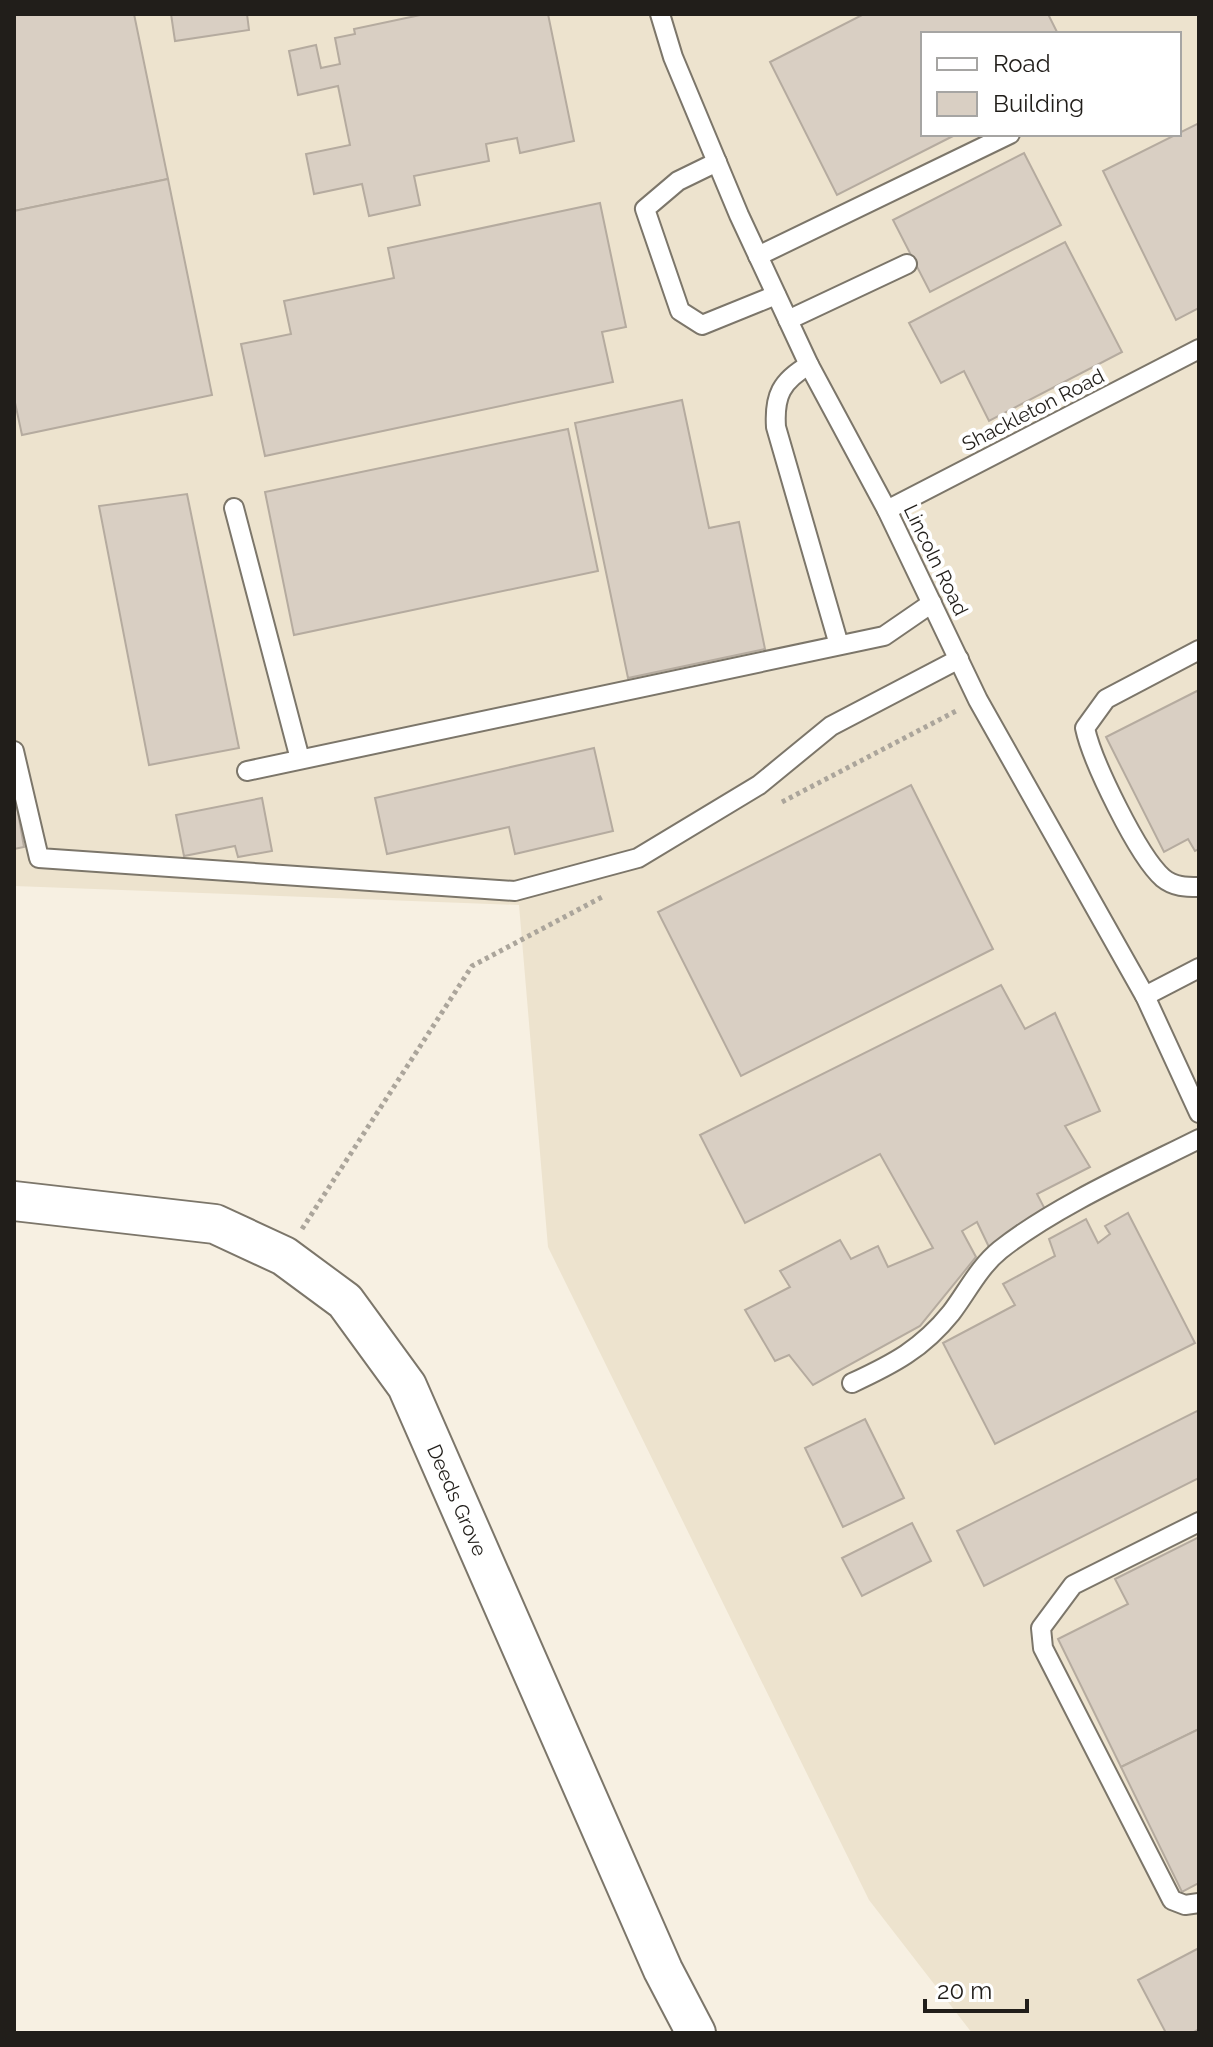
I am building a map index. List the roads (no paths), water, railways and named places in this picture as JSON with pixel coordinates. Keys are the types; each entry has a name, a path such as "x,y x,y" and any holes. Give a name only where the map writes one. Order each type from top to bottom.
{"street":[{"name":"Deeds Grove","path":"14,1201 215,1224 284,1256 345,1301 407,1386 663,1970 696,2033"}],"lane":[{"name":"Lincoln Road","path":"660,14 673,57 717,162 809,365 887,510 978,700 1145,996 1199,1113"},
{"path":"758,256 1006,136"},
{"path":"717,162 678,181 645,209 680,311 702,325 776,295"},
{"path":"788,320 907,264"},
{"name":"Shackleton Road","path":"887,510 1199,349"},
{"path":"809,365 789,378 779,391 774,404 776,427 839,645"},
{"path":"234,508 300,759"},
{"path":"247,771 884,636 932,603"},
{"path":"1199,650 1106,699 1085,728 1090,750 1149,863 1178,886 1199,887"},
{"path":"14,751 39,858 515,891 638,858 759,785 831,726 959,659"},
{"path":"1145,996 1199,968"},
{"path":"852,1383 903,1360 920,1345 1002,1249 1098,1189 1199,1139"},
{"path":"1199,1522 1073,1585 1041,1628 1043,1648 1172,1900 1185,1905 1199,1903"}]}
